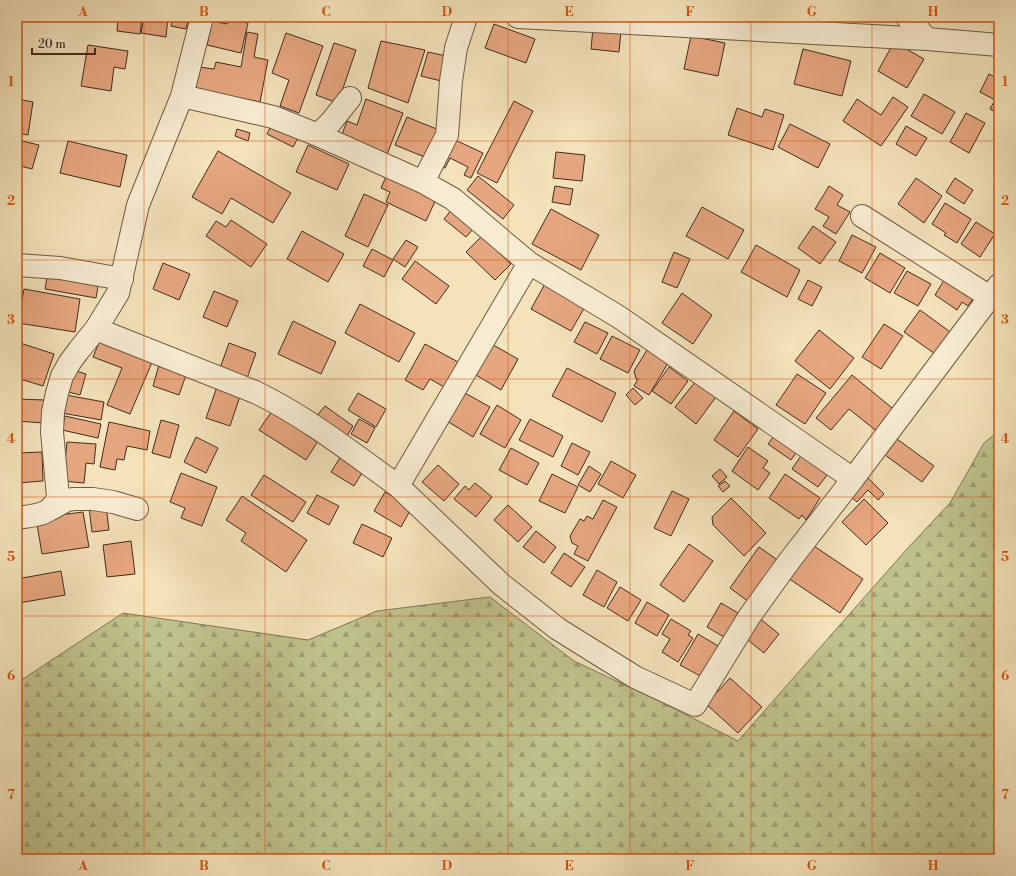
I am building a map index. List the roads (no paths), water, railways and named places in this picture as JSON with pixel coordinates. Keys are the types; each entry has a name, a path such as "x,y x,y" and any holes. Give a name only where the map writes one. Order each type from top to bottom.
{"street":[{"path":"51,509 58,496 52,432 52,412 62,376 70,362 96,329 118,293 138,205 182,96 202,17"},
{"path":"423,182 447,135 451,81 456,48 466,17"},
{"path":"518,17 927,39 999,45"},
{"path":"907,17 927,39"},
{"path":"182,96 256,113 318,135 423,182 453,199 529,263 619,317 853,479"},
{"path":"318,135 331,122 350,98"},
{"path":"96,329 255,392 288,410 329,436 398,486 502,585 558,629 635,677 695,705 749,617 790,560 995,291 862,216"},
{"path":"398,486 529,263"},
{"path":"17,265 60,268 122,279"},
{"path":"17,518 46,512 68,500 74,499 93,499 113,502 137,509"}]}
